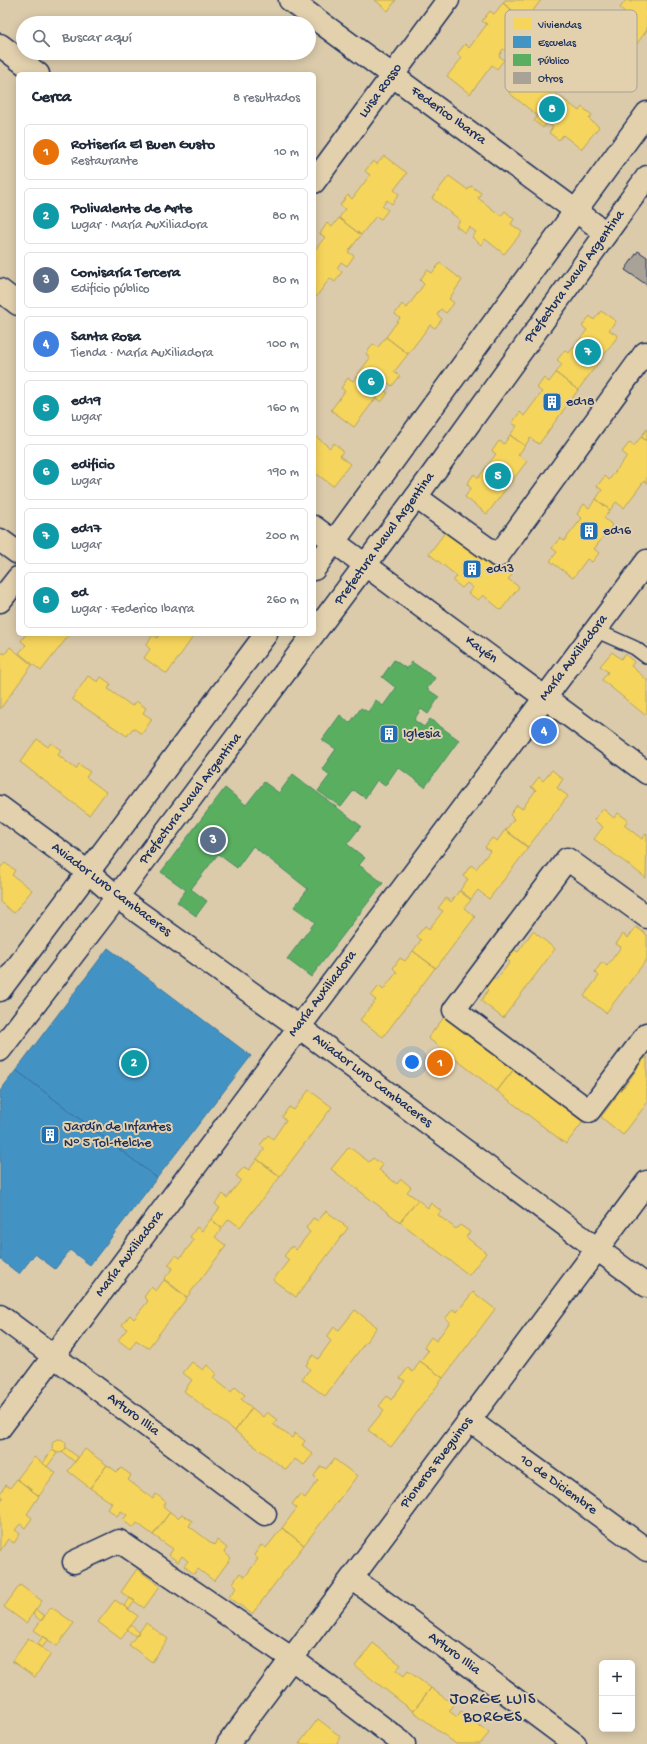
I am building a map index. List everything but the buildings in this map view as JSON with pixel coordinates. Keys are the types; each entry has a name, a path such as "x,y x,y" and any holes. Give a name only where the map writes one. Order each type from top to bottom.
{"street":[{"name":"Federico Ibarra","path":"290,0 312,16"},
{"name":"Luisa Rosso","path":"316,179 448,0"},
{"name":"Federico Ibarra","path":"316,19 606,233"},
{"path":"0,45 16,57"},
{"path":"20,60 35,72"},
{"path":"316,566 647,113"},
{"name":"Prefectura Naval Argentina","path":"316,632 416,497 647,177"},
{"path":"0,290 16,302"},
{"path":"416,497 498,556 645,353"},
{"name":"Kayén","path":"316,528 647,773"},
{"path":"0,540 16,552"},
{"name":"María Auxiliadora","path":"0,1428 647,561"},
{"path":"0,601 16,581"},
{"path":"0,990 265,636"},
{"name":"Prefectura Naval Argentina","path":"0,1050 313,636"},
{"name":"Aviador Luro Cambaceres","path":"0,807 88,872 117,897 299,1027 647,1286"},
{"path":"647,917 567,859 454,1010 589,1111 647,1034"},
{"name":"Pioneros Fueguinos","path":"228,1744 647,1182"},
{"name":"Arturo Illia","path":"0,1316 265,1514"},
{"name":"10 de Diciembre","path":"469,1420 647,1550"},
{"path":"74,1562 119,1541 291,1658 404,1744"},
{"name":"Arturo Illia","path":"352,1578 575,1744"}],"lane":[{"path":"595,630 635,648 647,657"}],"place":[{"name":"ed","path":"552,109"},
{"name":"ed17","path":"588,352"},
{"name":"edificio","path":"371,382"},
{"name":"ed18","path":"552,402"},
{"name":"ed19","path":"498,476"},
{"name":"ed16","path":"589,531"},
{"name":"ed13","path":"472,569"},
{"name":"Santa Rosa","path":"544,731"},
{"name":"Iglesia","path":"389,734"},
{"name":"Comisaría Tercera","path":"213,840"},
{"name":"Polivalente de Arte","path":"134,1063"},
{"name":"Rotisería El Buen Gusto","path":"440,1063"},
{"name":"Jardín de Infantes N° 5 Tol-Helche","path":"50,1135"}],"district":[{"name":"JORGE LUIS BORGES","path":"493,1709"}]}
